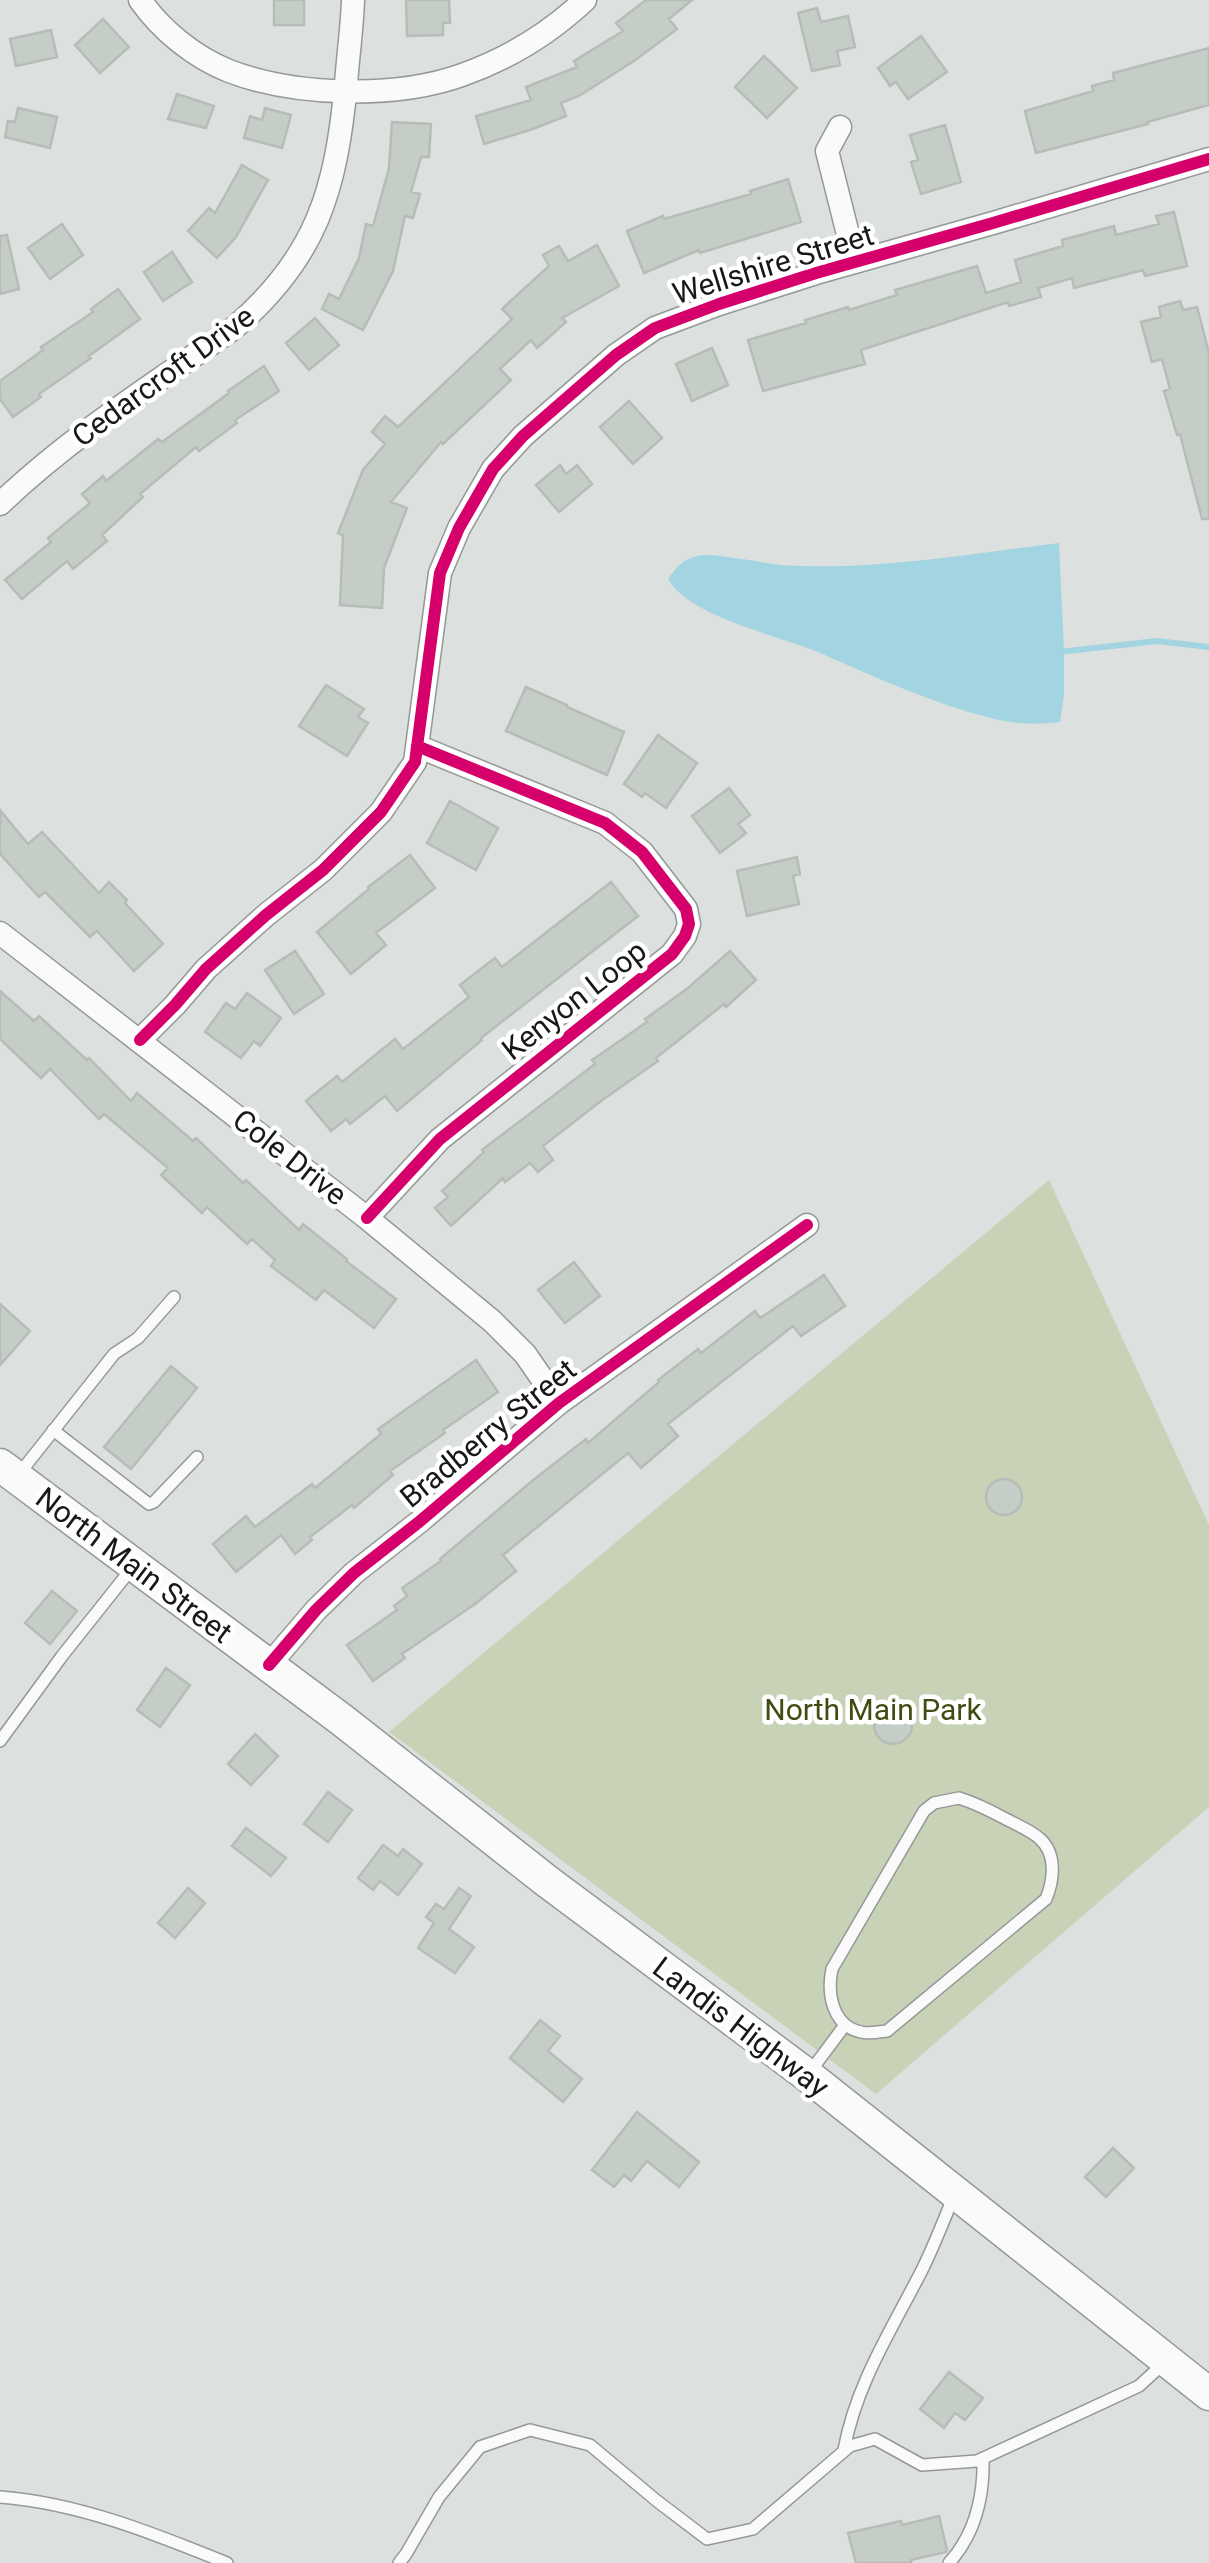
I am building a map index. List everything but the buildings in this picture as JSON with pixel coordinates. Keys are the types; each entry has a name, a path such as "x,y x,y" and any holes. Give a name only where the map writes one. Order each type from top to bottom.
{"main road":[{"name":"North Main Street","path":"8,1471 269,1665"},
{"name":"Landis Highway","path":"269,1665 548,1882 807,2075 1209,2394"}],"street":[{"path":"140,0 184,46 227,70 277,84 345,92 394,90 460,76 522,48 585,0"},
{"name":"Cedarcroft Drive","path":"0,504 38,467 234,328 274,291 302,253 323,209 336,163 353,0"},
{"path":"840,127 827,151 855,262"},
{"path":"1206,160 1209,184"},
{"name":"Wellshire Street","path":"140,1040 206,969 323,870 382,812 414,762 440,574 458,528 493,468 523,436 616,355 656,328 735,299 1206,160"},
{"name":"Kenyon Loop","path":"367,1218 440,1139 672,954 689,924 686,909 656,868 605,823 417,746"},
{"name":"Cole Drive","path":"0,933 367,1218 492,1321 525,1354 559,1403"},
{"name":"Bradberry Street","path":"269,1665 354,1573 559,1403 808,1226"}],"lane":[{"path":"8,1471 52,1430 114,1354 138,1338 174,1297"},
{"path":"52,1430 149,1504 197,1458"},
{"path":"0,1741 134,1565"},
{"path":"959,1798 974,1802 1039,1838 1050,1855 1052,1868 1046,1899 888,2031 860,2032 845,2024 834,2010 830,1996 832,1969 924,1811 934,1804 959,1798"},
{"path":"807,2075 845,2024"},
{"path":"844,2451 849,2422 870,2368 938,2236 954,2194"},
{"path":"398,2563 439,2497 480,2448 530,2430 590,2445 656,2502 707,2539 753,2530 850,2446 875,2438 922,2465 977,2461 1139,2386 1166,2361"},
{"path":"949,2563 967,2538 979,2510 984,2488 983,2458"},
{"path":"0,2497 35,2500 149,2532 227,2563"}],"green space":[{"name":"North Main Park","path":"1049,1180 1209,1525 1209,1807 876,2094 389,1732"}],"water":[{"path":"1059,543 1064,695 1060,722 1051,723 1000,720 925,697 714,614 679,592 668,579 686,560 700,555 781,565 851,566"}],"waterway":[{"path":"1059,652 1157,641 1209,647"}],"cycle path":[{"path":"140,1040 206,969 323,870 381,812 415,762 440,573 459,528 493,469 523,436 616,355 655,328 719,304 1209,159"},
{"path":"367,1218 440,1139 672,954 689,924 686,909 642,852 605,823 417,746"},
{"path":"269,1665 354,1573 559,1403 807,1225"}]}
